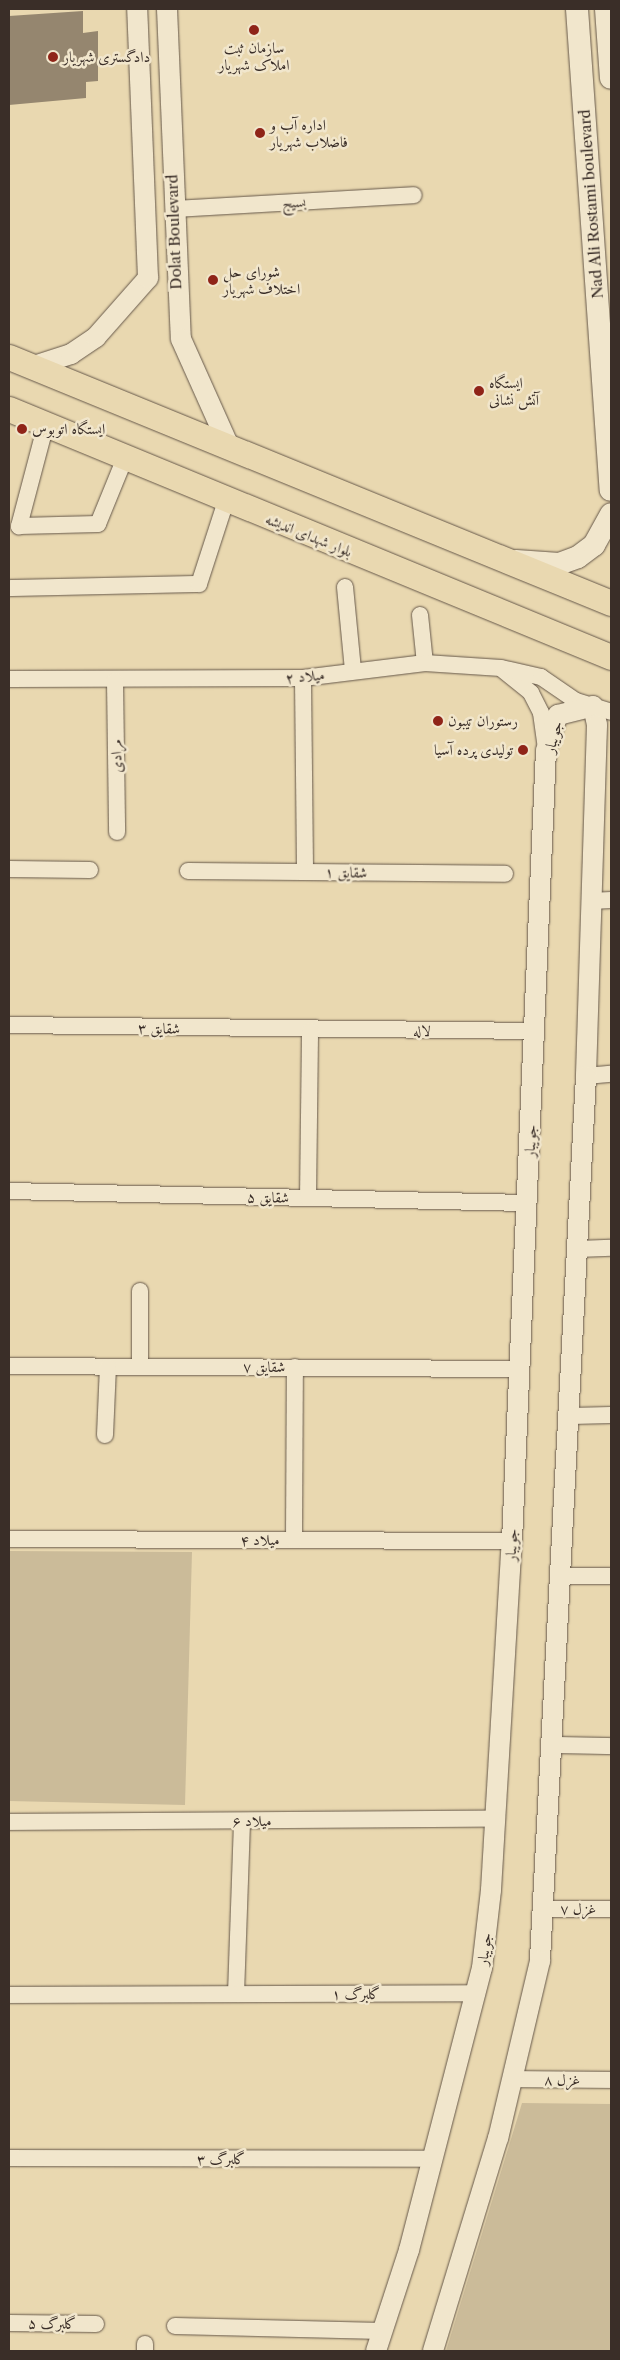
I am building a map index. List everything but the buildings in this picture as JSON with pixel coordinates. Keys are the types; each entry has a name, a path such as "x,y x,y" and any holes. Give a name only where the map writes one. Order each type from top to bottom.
{"main road":[{"name":"Nad Ali Rostami boulevard","path":"577,9 611,490"},
{"path":"606,9 611,78"},
{"path":"9,357 228,444 611,603"},
{"name":"بلوار شهدای اندیشه","path":"9,409 226,501 611,657"},
{"path":"507,561 559,564 578,558 594,546 611,514"}],"street":[{"name":"Dolat Boulevard","path":"34,366 71,354 96,337 148,278 137,9"},
{"name":"Dolat Boulevard","path":"167,9 181,339 228,444"},
{"name":"بسیج","path":"174,209 414,195"},
{"path":"46,424 19,526 98,524 124,458"},
{"path":"9,588 200,584 226,501"},
{"path":"345,587 353,670"},
{"path":"420,615 424,663"},
{"name":"میلاد ۲","path":"9,679 115,681 304,678 353,670 424,663 502,668 541,677 576,701 602,709"},
{"path":"502,668 530,693 541,713 546,751"},
{"path":"304,678 305,871"},
{"name":"مرادی","path":"115,681 117,832"},
{"path":"433,2351 512,2079 540,1962 571,1416 586,1076 597,725 602,709"},
{"name":"جویبار","path":"376,2351 433,2159 475,1993 491,1890 512,1541 546,751 558,715 602,709"},
{"path":"9,869 90,870"},
{"name":"شقایق ۱","path":"188,871 505,874"},
{"path":"591,901 611,900"},
{"name":"شقایق ۳","path":"9,1025 310,1031"},
{"path":"308,1198 310,1031"},
{"name":"لاله","path":"310,1031 535,1031"},
{"path":"586,1076 611,1074"},
{"name":"شقایق ۵","path":"9,1191 527,1203"},
{"path":"578,1249 611,1248"},
{"path":"140,1291 140,1366"},
{"name":"شقایق ۷","path":"9,1366 519,1369"},
{"path":"105,1435 108,1366"},
{"path":"294,1540 295,1367"},
{"path":"571,1416 611,1415"},
{"name":"میلاد ۴","path":"9,1539 512,1541"},
{"path":"563,1576 611,1576"},
{"path":"553,1745 611,1746"},
{"name":"میلاد ۶","path":"9,1822 495,1819"},
{"path":"236,1994 242,1821"},
{"name":"غزل ۷","path":"544,1909 611,1909"},
{"name":"گلبرگ ۱","path":"9,1995 475,1993"},
{"name":"غزل ۸","path":"512,2079 611,2080"},
{"name":"گلبرگ ۳","path":"9,2158 433,2159"},
{"name":"گلبرگ ۵","path":"9,2322 96,2324"},
{"path":"175,2326 382,2331"}],"shaded area":[{"path":"9,1551 192,1552 185,1805 9,1801"},
{"path":"522,2103 611,2104 611,2351 446,2351"}],"place":[{"name":"سازمان ثبت املاک شهریار","path":"254,30"},
{"name":"دادگستری شهریار","path":"53,57"},
{"name":"اداره آب و فاضلاب شهریار","path":"260,133"},
{"name":"شورای حل اختلاف شهریار","path":"213,280"},
{"name":"ایستگاه آتش نشانی","path":"479,391"},
{"name":"ایستگاه اتوبوس","path":"22,429"},
{"name":"رستوران تیبون","path":"438,721"},
{"name":"تولیدی پرده آسیا","path":"523,750"}]}
